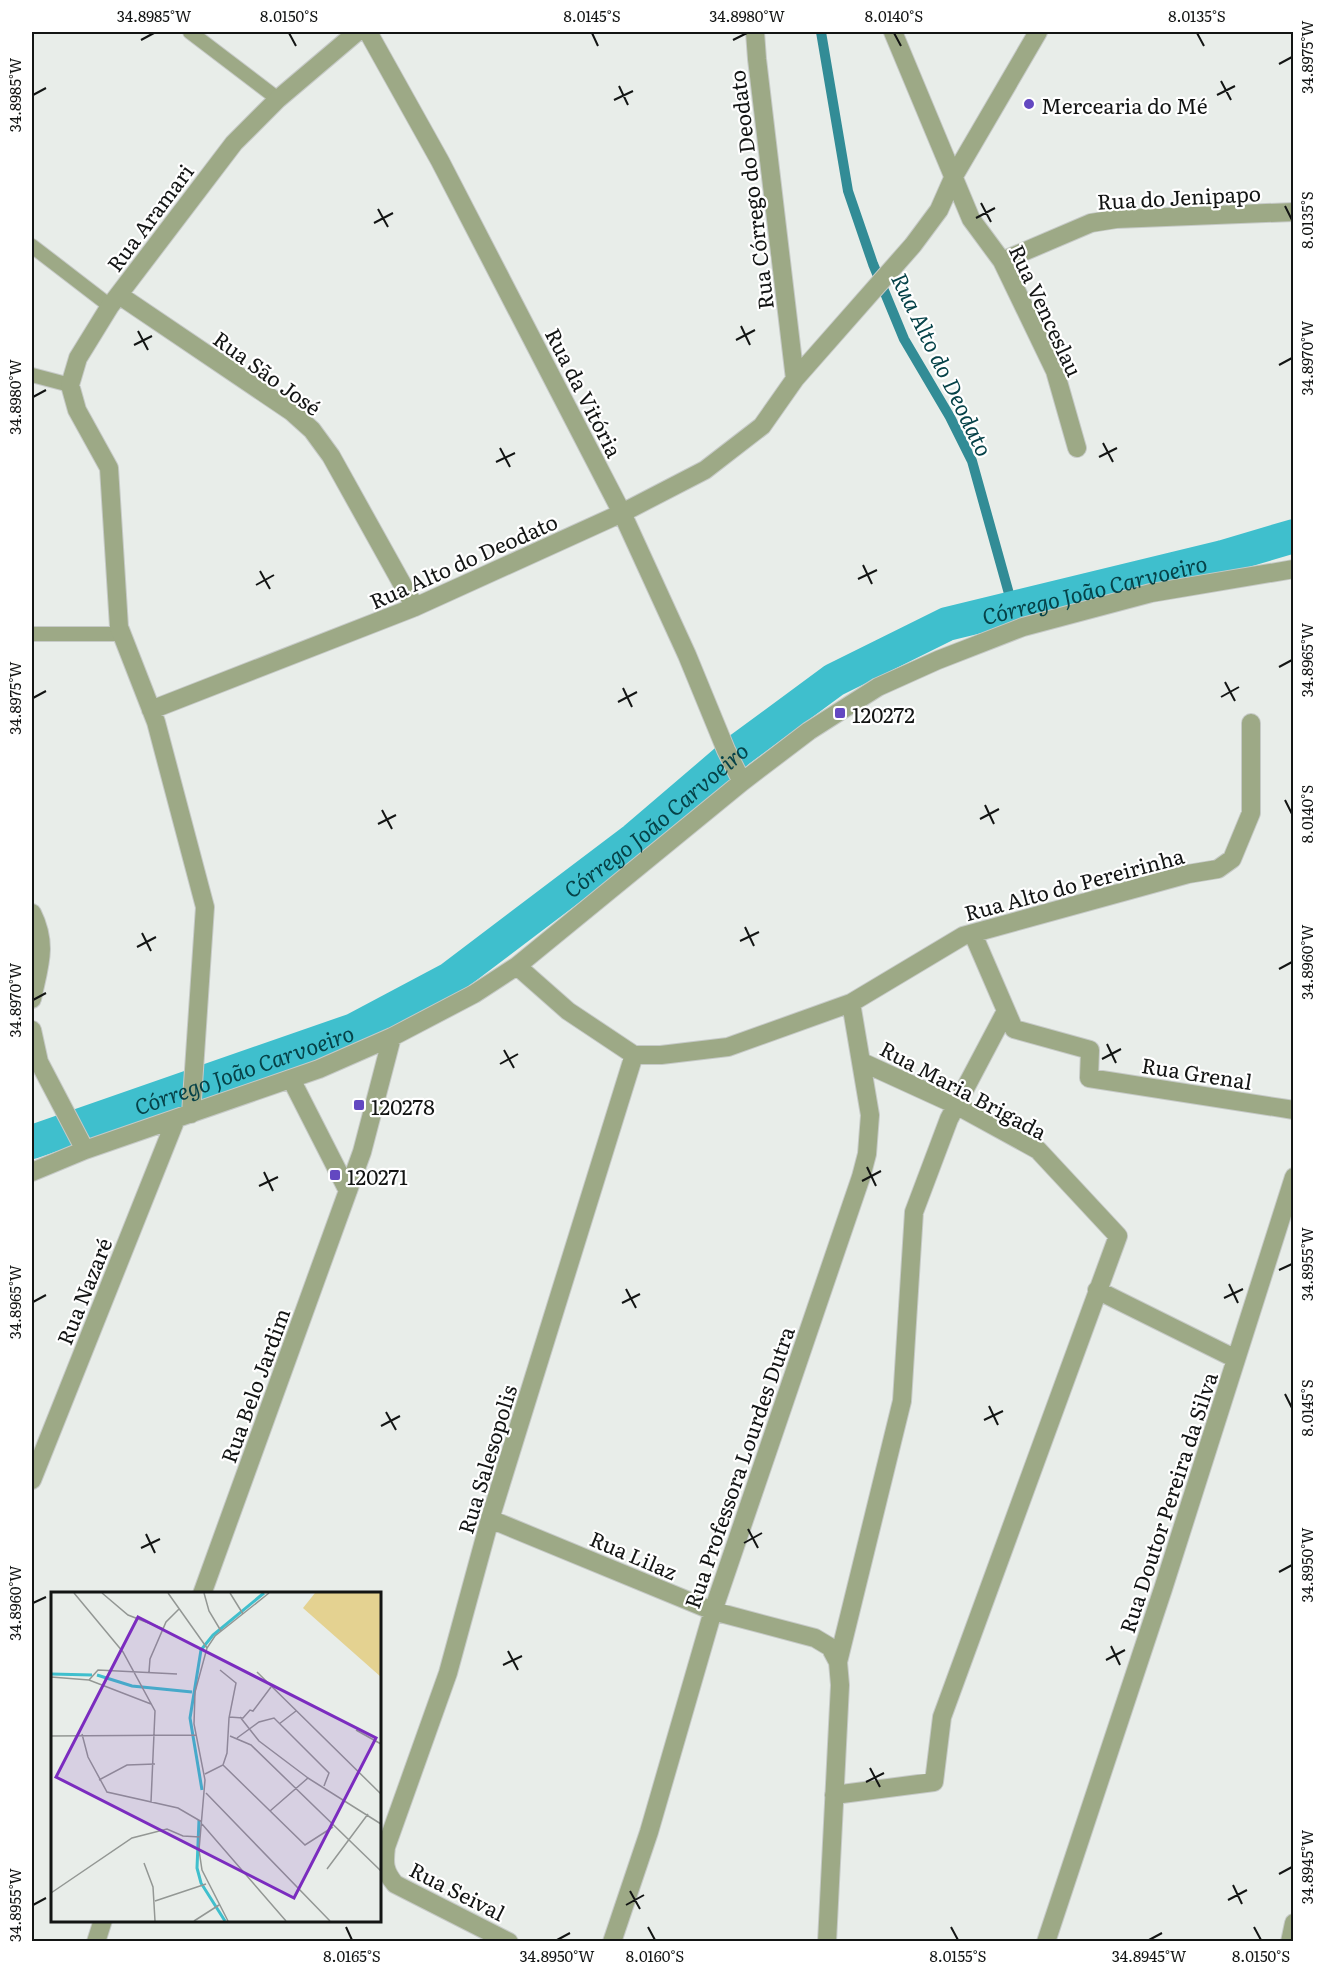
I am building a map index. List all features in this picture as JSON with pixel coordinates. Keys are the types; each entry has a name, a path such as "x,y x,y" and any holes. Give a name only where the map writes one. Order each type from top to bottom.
{"street":[{"name":"Rua Aramari","path":"70,385 78,357 114,301 234,143 278,99 357,32"},
{"name":"Rua da Vitória","path":"368,32 440,161 622,513 738,775"},
{"name":"Rua Córrego do Deodato","path":"755,32 795,379"},
{"name":"Rua Venceslau","path":"893,32 971,219 1002,261 1055,371 1077,448"},
{"name":"Rua Alto do Deodato","path":"151,710 415,607 622,513 705,470 734,448 762,426 795,379 896,265 939,210 954,176 1038,32"},
{"name":"Rua do Jenipapo","path":"1002,261 1091,223 1116,219 1293,213"},
{"name":"Rua São José","path":"114,301 292,412 312,430 331,456 415,607"},
{"name":"Rua Nazaré","path":"32,1480 184,1117 205,907 156,722 119,627 109,468 77,410 70,385"},
{"path":"32,1172 82,1143 184,1117 319,1070 392,1037 474,994 517,966 738,775 878,687 948,656 1023,627 1151,593 1293,569"},
{"name":"Rua Alto do Pereirinha","path":"634,1055 661,1055 728,1047 851,1003 963,936 1188,874 1218,869 1232,859 1251,813 1251,723"},
{"path":"32,913 41,937 40,958 32,999"},
{"name":"Rua Grenal","path":"973,934 1014,1029 1090,1050 1089,1078 1293,1110"},
{"path":"517,966 568,1011 634,1055"},
{"name":"Rua Professora Lourdes Dutra","path":"612,1941 649,1832 713,1611 867,1154 870,1115 851,1003"},
{"path":"827,1941 840,1685 834,1654 902,1401 914,1212 949,1119 1006,1011"},
{"path":"32,1030 39,1062 82,1143"},
{"name":"Rua Belo Jardim","path":"202,1592 362,1152 392,1037"},
{"name":"Rua Salesopolis","path":"388,1876 384,1865 386,1846 448,1673 490,1519 634,1055"},
{"name":"Rua Maria Brigada","path":"862,1062 956,1106 1038,1150 1118,1236 1097,1290"},
{"path":"291,1079 348,1191"},
{"name":"Rua Doutor Pereira da Silva","path":"1046,1941 1167,1578 1293,1178"},
{"path":"834,1795 934,1782 942,1717 1006,1546 1097,1290 1236,1359"},
{"name":"Rua Lilaz","path":"490,1519 713,1611 815,1638 834,1654"},
{"name":"Rua Seival","path":"388,1876 395,1884 509,1941"},
{"path":"96,1941 102,1922"},
{"path":"1290,1941 1293,1923"}],"lane":[{"path":"190,32 278,99"},
{"name":"Rua São José","path":"32,246 114,301"},
{"path":"32,375 70,385"},
{"path":"32,634 122,634"}],"waterway":[{"name":"Rua Alto do Deodato","path":"821,32 848,191 873,264 904,339 950,417 972,461 1013,608"},
{"name":"Córrego João Carvoeiro","path":"32,1142 354,1030 450,979 635,839 739,750 834,680 947,624 1223,557 1294,536"}],"place":[{"name":"Mercearia do Mé","path":"1029,104"},
{"name":"120272","path":"840,713"},
{"name":"120278","path":"359,1105"},
{"name":"120271","path":"335,1175"}]}
